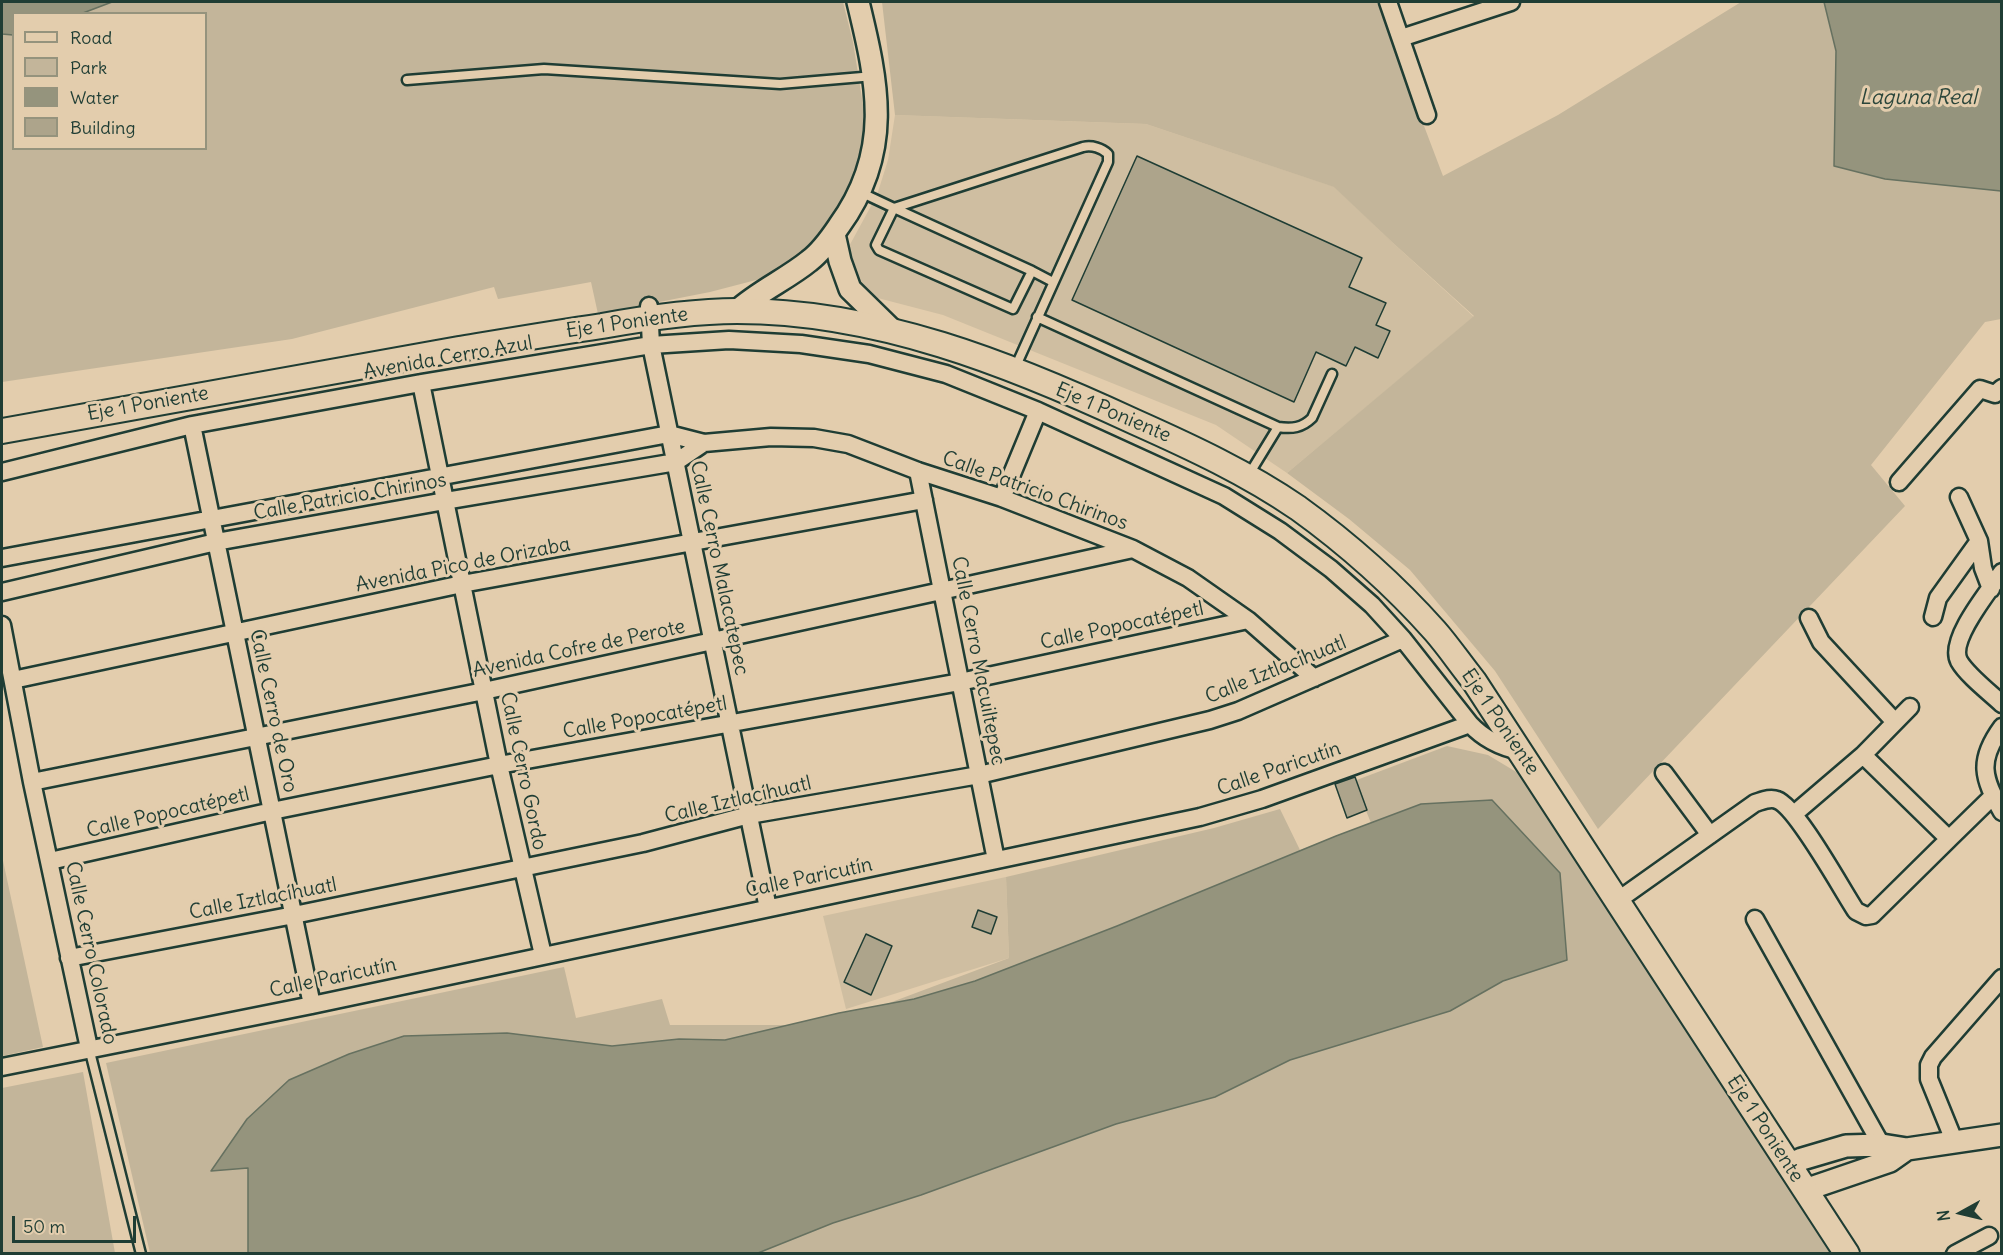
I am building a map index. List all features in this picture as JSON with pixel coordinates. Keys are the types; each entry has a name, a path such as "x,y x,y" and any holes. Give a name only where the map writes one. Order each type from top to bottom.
{"main road":[{"name":"Eje 1 Poniente","path":"2,431 650,312 737,311 822,316 934,342 1099,405 1197,450 1297,507 1374,568 1436,632 1474,681 1847,1254"}],"street":[{"path":"737,311 810,261 848,214 860,192 873,159 878,119 875,75 858,2"},
{"path":"1388,2 1427,115"},
{"path":"1401,38 1511,2"},
{"path":"834,234 850,289 893,331"},
{"name":"Calle Cerro Malacatepec","path":"650,312 651,345 768,908"},
{"name":"Avenida Cerro Azul","path":"2,472 192,425 421,383 651,345 729,340 801,344 869,354 946,374 1038,411 1233,501 1280,531 1331,569 1372,605 1403,639 1470,724"},
{"name":"Calle Cerro Gordo","path":"421,383 484,691 543,955"},
{"path":"1899,482 1980,389 1995,394 2001,388"},
{"path":"1002,498 1038,411"},
{"name":"Calle Cerro de Oro","path":"192,425 312,1005"},
{"name":"Calle Patricio Chirinos","path":"2,558 669,434 704,443 771,437 814,438 848,444 918,471 1002,498 1133,549 1215,594 1314,678"},
{"name":"Calle Patricio Chirinos","path":"2,592 216,542 676,462 704,443"},
{"name":"Calle Cerro Macuiltepec","path":"918,471 996,860"},
{"path":"1959,497 1979,541 1983,568 1990,589"},
{"path":"319,498 324,523"},
{"name":"Avenida Pico de Orizaba","path":"13,680 462,585 924,500"},
{"path":"1932,617 1938,598 1979,541"},
{"name":"Avenida Cofre de Perote","path":"32,782 484,691 1133,549"},
{"path":"2001,572 1959,636 1956,654 1960,663 2001,704"},
{"path":"1809,618 1821,642 1895,722"},
{"name":"Calle Popocatépetl","path":"50,861 272,811 500,765 960,682 1248,620"},
{"name":"Calle Cerro Colorado","path":"2,625 32,782 89,1048"},
{"name":"Calle Iztlacíhuatl","path":"69,958 294,915 643,843 749,815 979,775 1210,720 1238,711 1403,639"},
{"path":"1794,814 1863,755 1910,706"},
{"path":"1470,724 1485,738 1520,752"},
{"name":"Calle Paricutín","path":"2,1067 312,1005 1233,809 1470,724"},
{"path":"2001,727 1991,742 1984,766 1986,779 2001,812"},
{"path":"1863,755 1949,839"},
{"path":"1664,773 1710,835"},
{"path":"1617,901 1755,803 1773,799 1780,801 1794,814 1856,911 1866,916 1872,915 1993,796"},
{"path":"1755,920 1893,1152"},
{"path":"1956,1143 1929,1079 1929,1065 1933,1057 2001,978"},
{"path":"1804,1190 1893,1152 2001,1135"},
{"path":"1788,1165 1846,1146 1893,1152"},
{"path":"1954,1254 1989,1236"}],"lane":[{"path":"407,80 544,69 780,84 875,75"},
{"path":"1014,372 1108,162 1106,152 1092,146 1083,147 894,208 877,241 876,248 879,250 1013,309 1032,271"},
{"path":"860,192 1053,282"},
{"path":"1037,317 1278,427 1289,428 1307,423 1332,374"},
{"path":"1248,477 1278,427"},
{"name":"Calle Cerro Colorado","path":"89,1048 141,1254"}],"shaded area":[{"path":"895,115 1146,124 1335,187 1474,317 1287,473 1216,425 943,315 870,296 855,286 847,250 877,195 888,160"},
{"path":"1006,877 1009,958 846,1009 823,916"}],"green space":[{"path":"2,2 843,2 853,42 864,111 863,159 849,195 824,231 795,258 760,279 710,292 598,314 591,282 498,299 494,287 292,339 2,382"},
{"path":"882,2 1377,2 1443,176 1558,115 1741,2 2001,2 2001,319 1985,322 1871,465 1905,506 1598,829 1495,671 1410,570 1349,519 1287,473 1474,316 1334,187 1146,124 895,115"},
{"path":"1447,746 1488,755 1518,773 1831,1253 252,1254 248,1249 248,1253 150,1253 106,1063 564,967 576,1018 662,999 670,1025 788,1025 730,1039 780,1044 1009,958 1006,877 1214,828 1280,809 1300,850 1371,823 1354,781"},
{"path":"2,856 43,1047 2,1056"},
{"path":"83,1072 115,1253 2,1253 2,1088"}],"water":[{"path":"2,2 112,2 86,12 12,12 12,35 2,34"},
{"name":"Laguna Real","path":"1824,2 2001,2 2001,191 1885,179 1834,166 1836,51"},
{"path":"1492,800 1560,873 1567,960 1503,981 1450,1011 1290,1060 1215,1097 1116,1124 921,1195 833,1223 758,1253 248,1253 248,1168 211,1171 247,1119 289,1080 349,1054 404,1036 507,1033 612,1046 679,1039 725,1040 839,1013 914,999 975,981 1421,804"}],"building":[{"path":"1137,156 1362,258 1349,287 1386,303 1376,325 1390,331 1378,358 1355,347 1346,366 1316,352 1294,402 1072,300"},
{"path":"1355,777 1367,810 1347,818 1335,784"},
{"path":"978,910 997,917 991,934 972,927"},
{"path":"866,934 892,946 871,995 844,982"}]}
